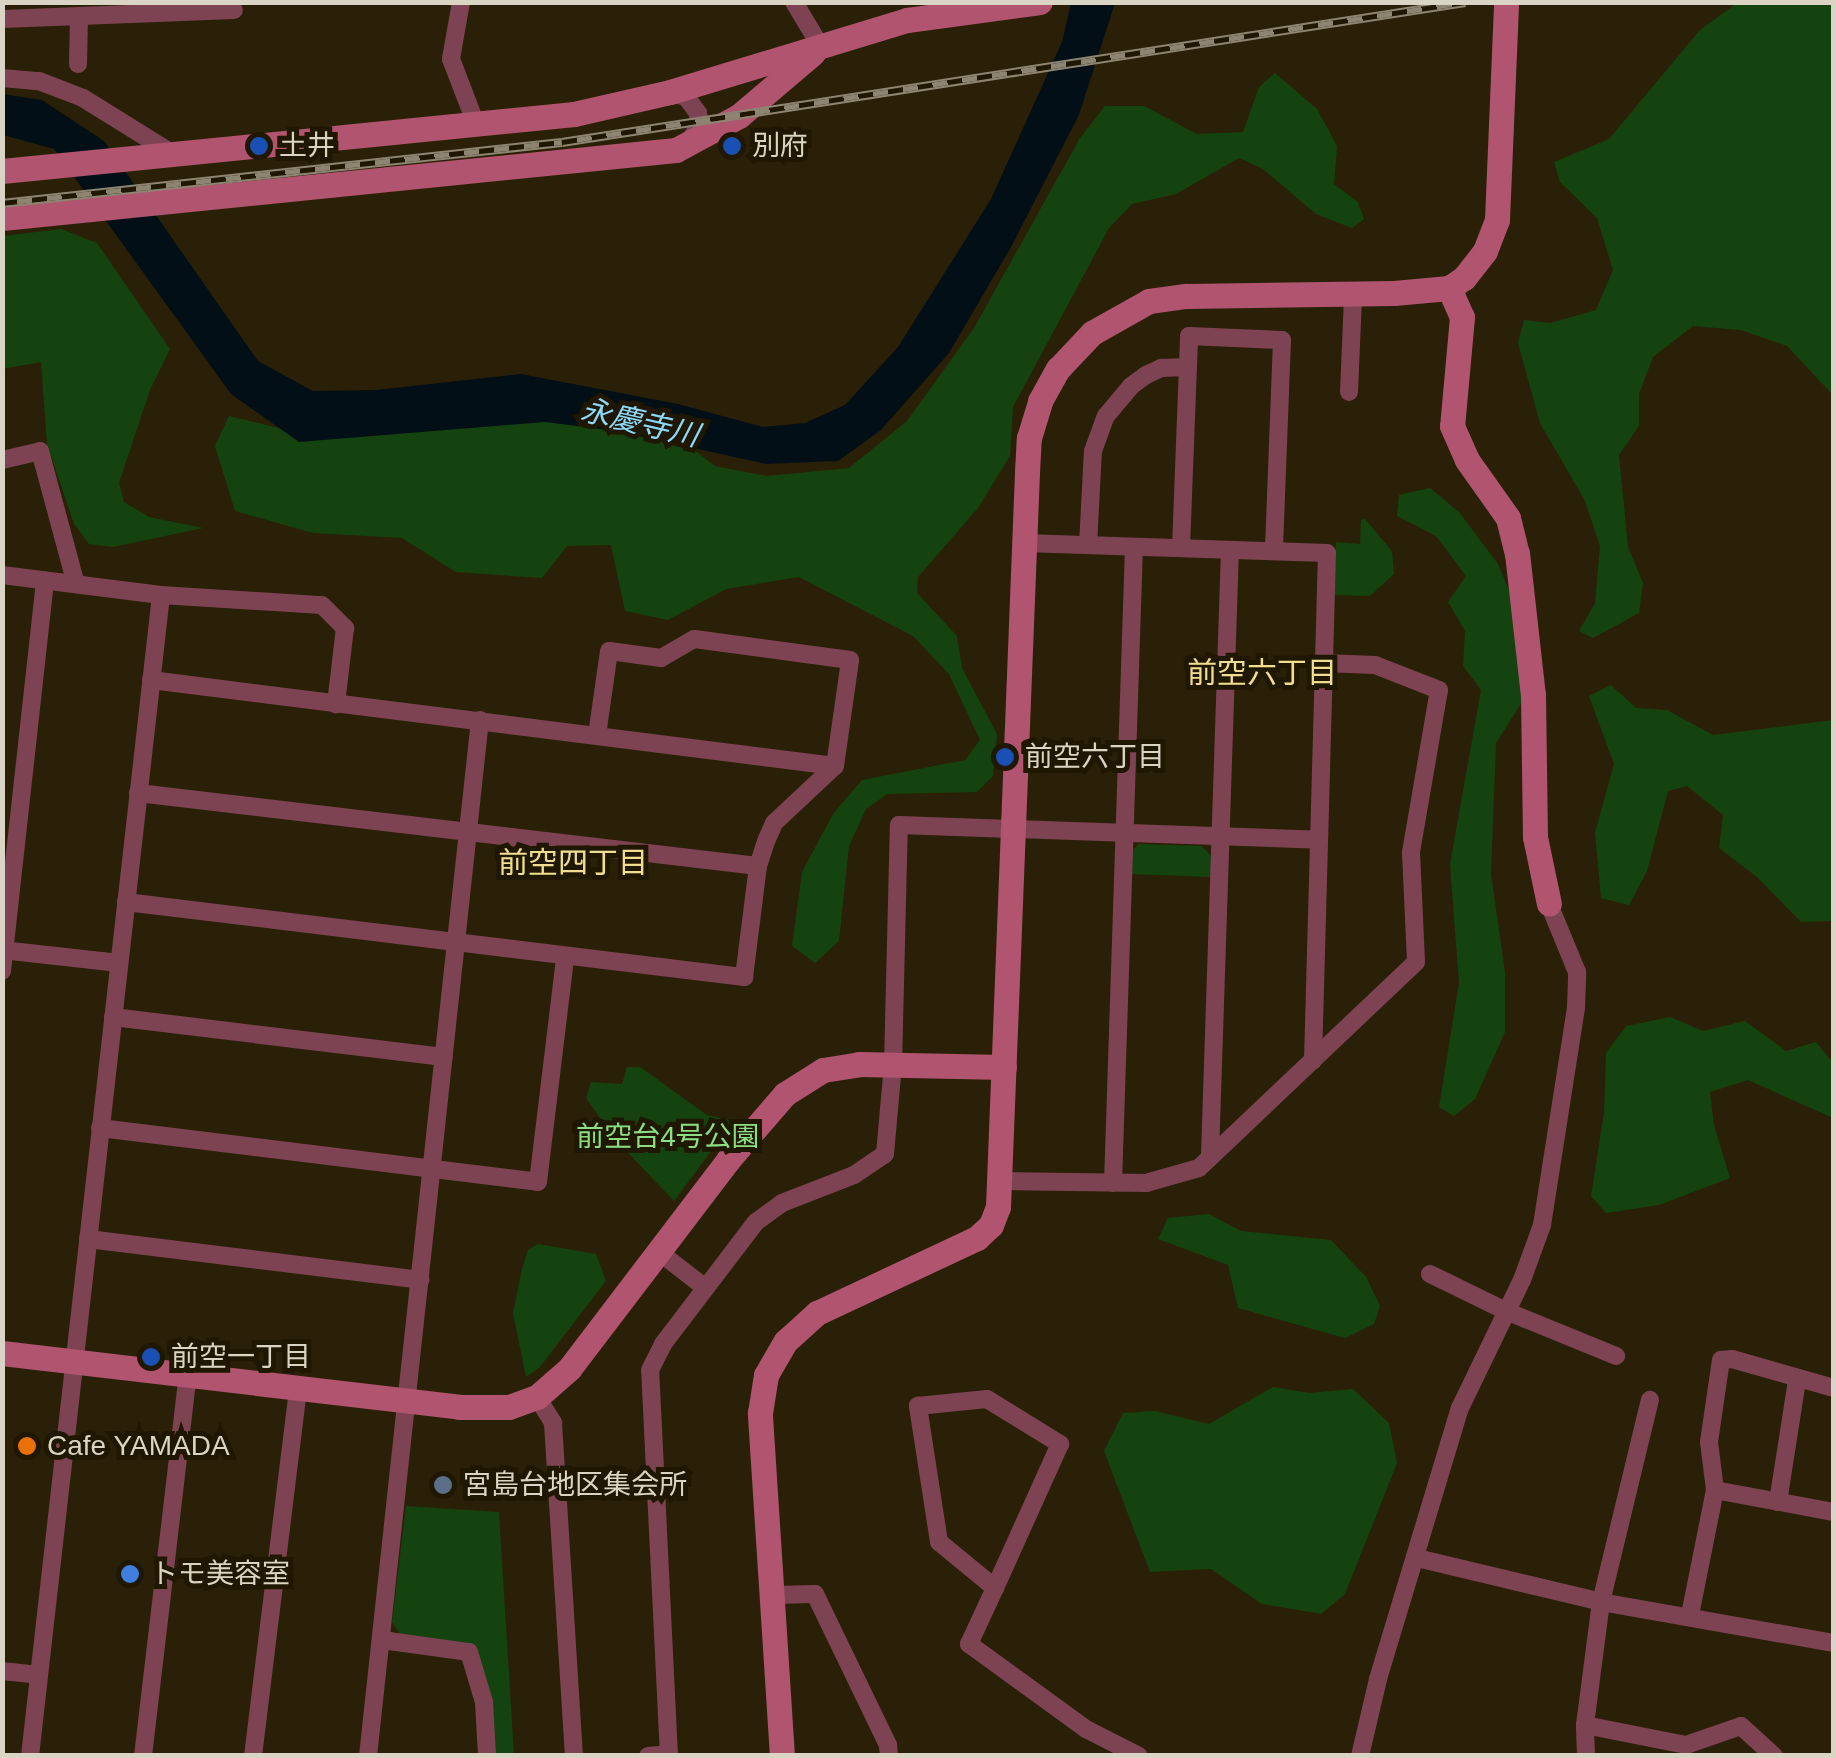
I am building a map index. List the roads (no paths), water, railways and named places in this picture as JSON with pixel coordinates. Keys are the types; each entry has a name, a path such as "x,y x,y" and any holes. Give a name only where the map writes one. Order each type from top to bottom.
{"street":[{"path":"461,2 451,59 476,124"},
{"path":"794,2 821,46"},
{"path":"2,171 574,114 670,92 907,20 1040,2"},
{"path":"782,1756 761,1395 776,1356 817,1313 978,1238 991,1224 1001,1181 1029,438 1040,401 1070,354 1105,322 1168,297 1353,295 1449,288 1464,278 1485,251 1497,220 1506,2"},
{"path":"2,19 79,18 127,9 234,10"},
{"path":"78,64 79,18"},
{"path":"2,218 676,150 739,116 821,46"},
{"path":"2,78 39,81 84,98 173,154"},
{"path":"670,92 686,97 698,114 695,136 676,150"},
{"path":"1360,1756 1368,1716 1460,1408 1539,1235 1573,1046 1577,972 1549,904 1535,837 1533,694 1516,553 1508,518 1467,460 1452,426 1462,317 1449,288"},
{"path":"1349,392 1353,295"},
{"path":"1181,548 1190,336 1282,340 1274,551"},
{"path":"1088,545 1093,451 1106,416 1146,375 1162,368 1188,367"},
{"path":"2,460 40,452 76,584"},
{"path":"1024,543 1327,553 1314,1061"},
{"path":"1113,1183 1134,547"},
{"path":"1210,1155 1230,550"},
{"path":"2,575 161,595 322,606 345,628 336,704"},
{"path":"2,971 45,580"},
{"path":"30,1756 161,595"},
{"path":"126,902 744,977 758,866 774,823 835,766 850,660 694,639 662,658 609,651 598,735"},
{"path":"1001,1181 1146,1184 1199,1168 1416,962 1411,852 1439,690 1375,664 1324,663"},
{"path":"151,680 835,766"},
{"path":"368,1756 480,720"},
{"path":"138,793 758,866"},
{"path":"648,1756 668,1755 650,1370 662,1344 766,1214 874,1165 884,1154 893,1065 899,825 1320,840"},
{"path":"4,950 119,962"},
{"path":"100,1128 538,1182 565,958"},
{"path":"113,1017 444,1057"},
{"path":"2,1353 496,1409 537,1397 569,1368 785,1094 823,1070 858,1064 1004,1068"},
{"path":"88,1239 420,1280"},
{"path":"658,1252 704,1288"},
{"path":"1430,1274 1506,1312 1616,1356"},
{"path":"1690,1615 1715,1490 1710,1442 1720,1360 1732,1359 1834,1388"},
{"path":"143,1756 188,1375"},
{"path":"1778,1502 1796,1380"},
{"path":"253,1756 298,1388"},
{"path":"537,1397 553,1423 574,1756"},
{"path":"995,1588 940,1542 918,1406 987,1399 1060,1444 995,1588 969,1644 1086,1729 1138,1756"},
{"path":"1586,1756 1585,1725 1600,1602 1650,1400"},
{"path":"1715,1490 1834,1512"},
{"path":"1417,1558 1600,1602 1834,1642"},
{"path":"773,1595 815,1594 888,1745 889,1756"},
{"path":"382,1640 469,1652 484,1702 487,1756"},
{"path":"2,1671 39,1675"},
{"path":"1585,1725 1686,1745 1740,1726 1774,1756"}],"water":[{"name":"永慶寺川","path":"1071,3 1115,3 1079,115 1010,249 949,353 881,430 838,461 766,464 616,431 545,422 299,442 231,394 54,149 3,135 2,94 42,100 104,141 258,361 313,391 376,390 521,374 678,404 763,427 805,423 845,405 898,347 991,199 1062,42"}],"railway":[{"path":"2,203 562,142 1465,2"}],"place":[{"name":"土井","path":"259,146"},
{"name":"別府","path":"732,146"},
{"name":"前空六丁目","path":"1005,757"},
{"name":"前空一丁目","path":"151,1357"},
{"name":"Cafe YAMADA","path":"27,1446"},
{"name":"宮島台地区集会所","path":"443,1485"},
{"name":"トモ美容室","path":"130,1574"}],"district":[{"name":"前空六丁目","path":"1262,673"},
{"name":"前空四丁目","path":"573,863"}],"park label":[{"name":"前空台4号公園","path":"668,1137"}]}
